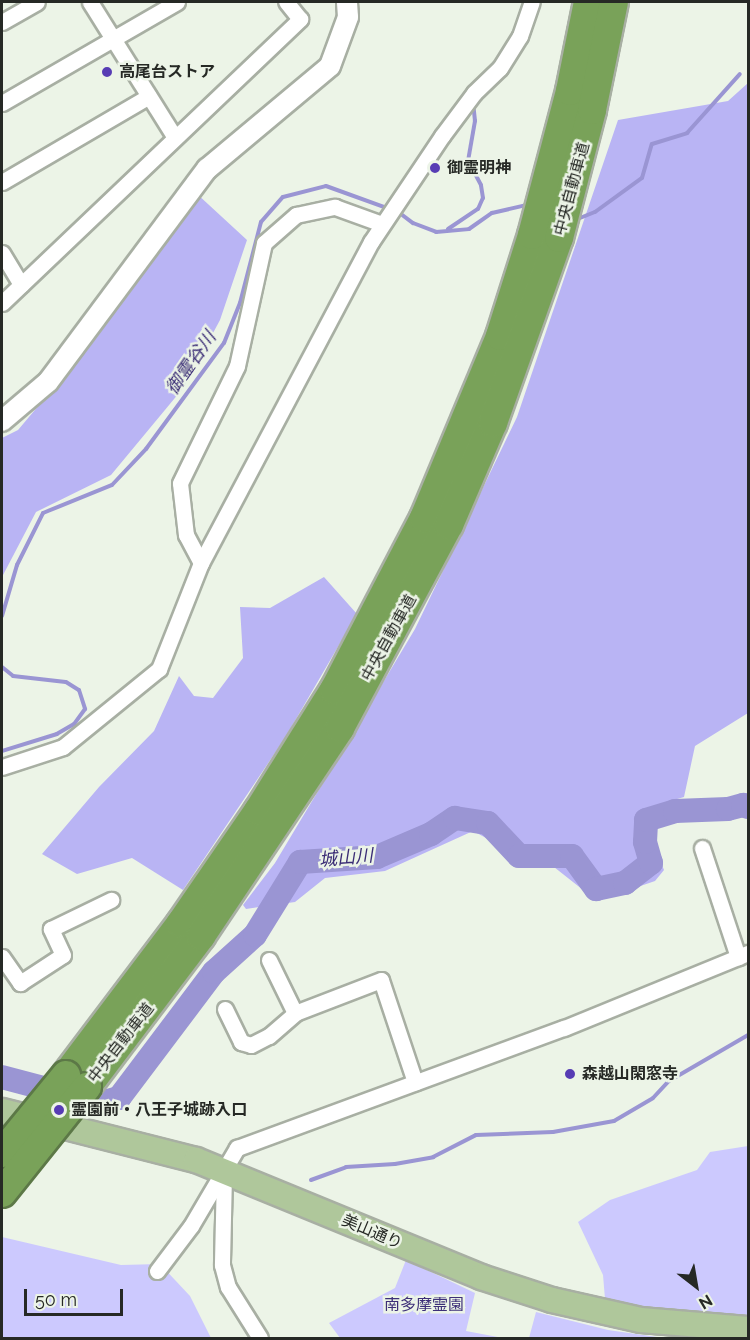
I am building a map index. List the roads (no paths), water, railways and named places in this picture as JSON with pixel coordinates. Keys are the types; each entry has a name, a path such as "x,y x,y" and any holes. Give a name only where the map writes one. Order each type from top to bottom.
{"highway":[{"name":"中央自動車道","path":"558,196 588,2"},
{"name":"中央自動車道","path":"2,1153 152,1003 260,851 340,728 399,622 449,525 493,423 614,2"},
{"name":"中央自動車道","path":"2,1193 76,1081"}],"main road":[{"name":"美山通り","path":"2,1111 148,1145 225,1171 515,1290 616,1316 748,1329"}],"street":[{"path":"2,22 37,2"},
{"path":"90,2 174,136"},
{"path":"2,104 177,2"},
{"path":"2,303 174,136 300,19 286,2"},
{"path":"2,421 48,382 207,169 330,66 348,17 347,2"},
{"path":"2,767 63,747 159,669 201,563 388,214 471,98 500,68 520,36 532,2"},
{"path":"2,182 149,96"},
{"path":"201,563 186,534 180,483 237,366 264,243 296,214 335,207 388,214"},
{"path":"2,253 21,285"},
{"path":"156,1271 191,1226 225,1171 231,1155 251,1140 574,1025 743,955 702,848"},
{"path":"2,957 20,983 63,955 51,929 111,900"},
{"path":"269,960 295,1012"},
{"path":"225,1009 241,1042 251,1046 269,1036 295,1012 381,980 415,1082"},
{"path":"225,1171 222,1265 228,1287 260,1338"}],"waterway":[{"name":"御霊谷川","path":"575,220 595,212 642,178 652,144 687,133 740,74"},
{"name":"御霊谷川","path":"448,229 478,209 483,198 481,185 468,161 475,121 473,103"},
{"name":"御霊谷川","path":"2,616 17,565 43,513 112,485 146,449 224,343 240,303 261,222 283,197 326,186 390,209"},
{"name":"御霊谷川","path":"397,211 413,223 436,232 469,229 492,213 527,205"},
{"name":"御霊谷川","path":"2,667 13,676 66,682 79,690 85,709 74,724 57,734 2,751"},
{"name":"城山川","path":"2,1077 100,1103 119,1098 214,972 255,935 300,862 377,857 431,834 455,818 488,823 519,856 572,856 596,889 625,883 651,863 645,842 646,820 675,811 728,809 743,805 748,807"},
{"path":"311,1180 346,1167 395,1164 433,1157 476,1135 553,1132 614,1121 653,1098 669,1081 748,1035"},
{"path":"112,1100 119,1107"}],"place":[{"name":"高尾台ストア","path":"107,72"},
{"name":"御霊明神","path":"435,168"},
{"name":"森越山閑窓寺","path":"570,1074"},
{"name":"霊園前・八王子城跡入口","path":"59,1110"}],"park label":[{"name":"南多摩霊園","path":"424,1305"}]}
